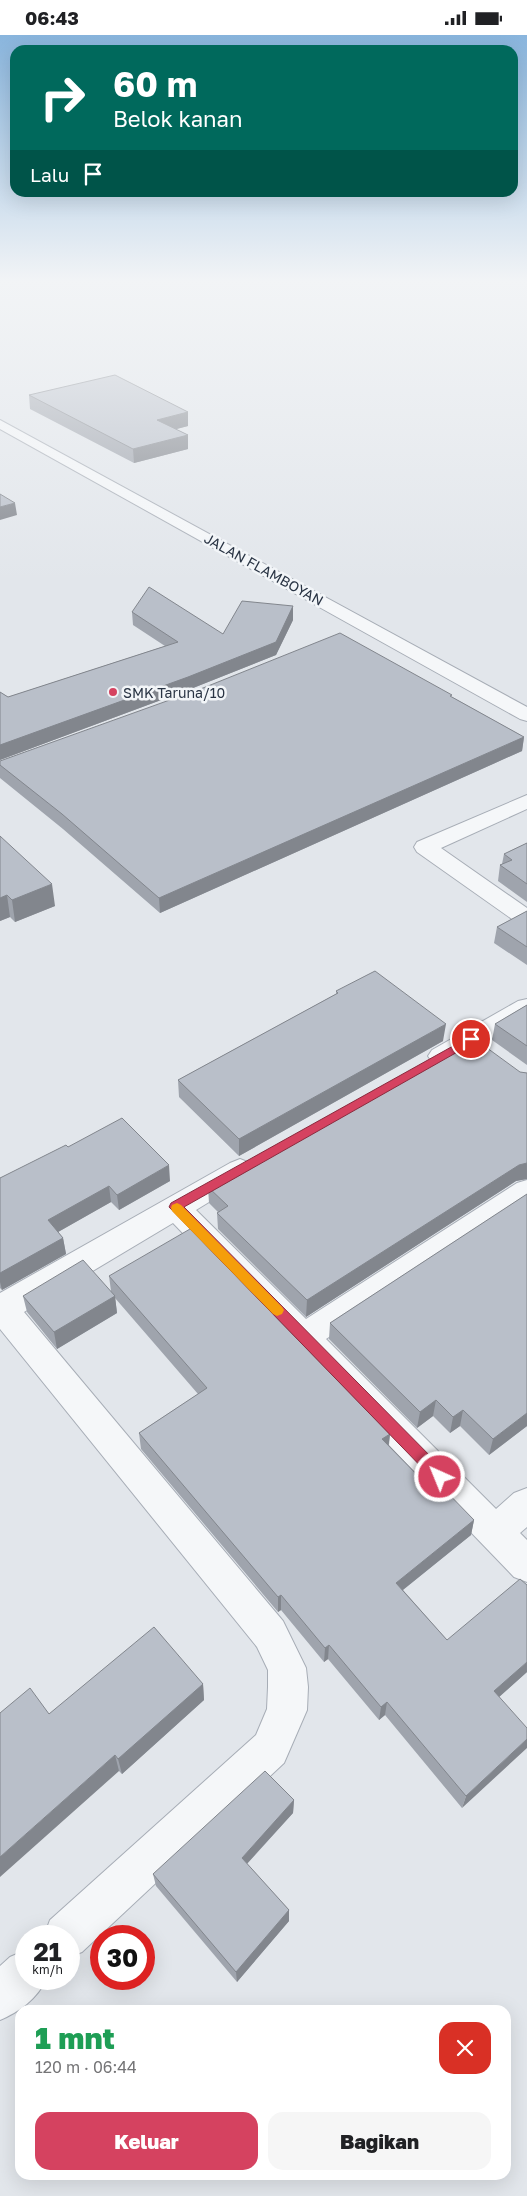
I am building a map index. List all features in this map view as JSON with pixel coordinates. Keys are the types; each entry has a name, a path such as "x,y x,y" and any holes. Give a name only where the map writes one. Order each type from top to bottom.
{"street":[{"name":"JALAN FLAMBOYAN","path":"0,424 527,715"},
{"path":"349,634 367,627"},
{"path":"527,801 425,847 527,919"},
{"path":"419,1069 527,1007"},
{"path":"471,1039 495,1057"},
{"path":"78,1925 270,1749 287,1710 287,1668 270,1634 1,1307 262,1157"},
{"path":"304,1337 527,1191"},
{"path":"175,1207 527,1565"},
{"path":"495,1532 527,1504"},
{"path":"0,1997 15,1983"}],"building":[{"path":"94,380 125,380 188,412 157,420 188,435 133,449 29,395"},
{"path":"0,494 15,503 0,507"},
{"path":"149,587 223,634 242,601 293,606 276,642 188,677 0,745 0,692 8,697 178,642 132,612"},
{"path":"340,633 524,737 159,898 62,814 0,765 0,761 203,688"},
{"path":"0,836 52,884 12,900 7,895 0,898"},
{"path":"527,843 527,884 500,865 512,860 504,854"},
{"path":"527,911 527,947 497,927"},
{"path":"375,971 446,1024 239,1139 178,1080 338,993 336,991"},
{"path":"527,1005 527,1046 495,1024"},
{"path":"472,1037 520,1072 527,1073 527,1163 519,1165 307,1300 217,1213 228,1206 208,1187"},
{"path":"122,1118 169,1165 117,1195 109,1186 48,1220 63,1238 0,1273 0,1178 66,1145 68,1147"},
{"path":"527,1194 527,1413 493,1439 463,1410 453,1417 436,1400 420,1412 330,1323"},
{"path":"190,1229 390,1434 382,1439 431,1489 438,1483 474,1520 396,1583 447,1640 520,1579 527,1585 527,1662 494,1691 527,1728 527,1739 466,1796 387,1702 381,1707 329,1645 325,1648 281,1595 278,1597 139,1433 207,1388 109,1276"},
{"path":"83,1260 115,1296 54,1332 23,1296"},
{"path":"154,1627 203,1684 118,1759 115,1755 0,1857 0,1713 30,1688 49,1714"},
{"path":"265,1771 294,1800 242,1858 289,1910 236,1972 153,1874"}],"slow traffic":[{"path":"177,1208 277,1310"}],"place":[{"name":"SMK Taruna/10","path":"113,692"}],"route":[{"path":"440,1477 175,1207 471,1039"}]}
